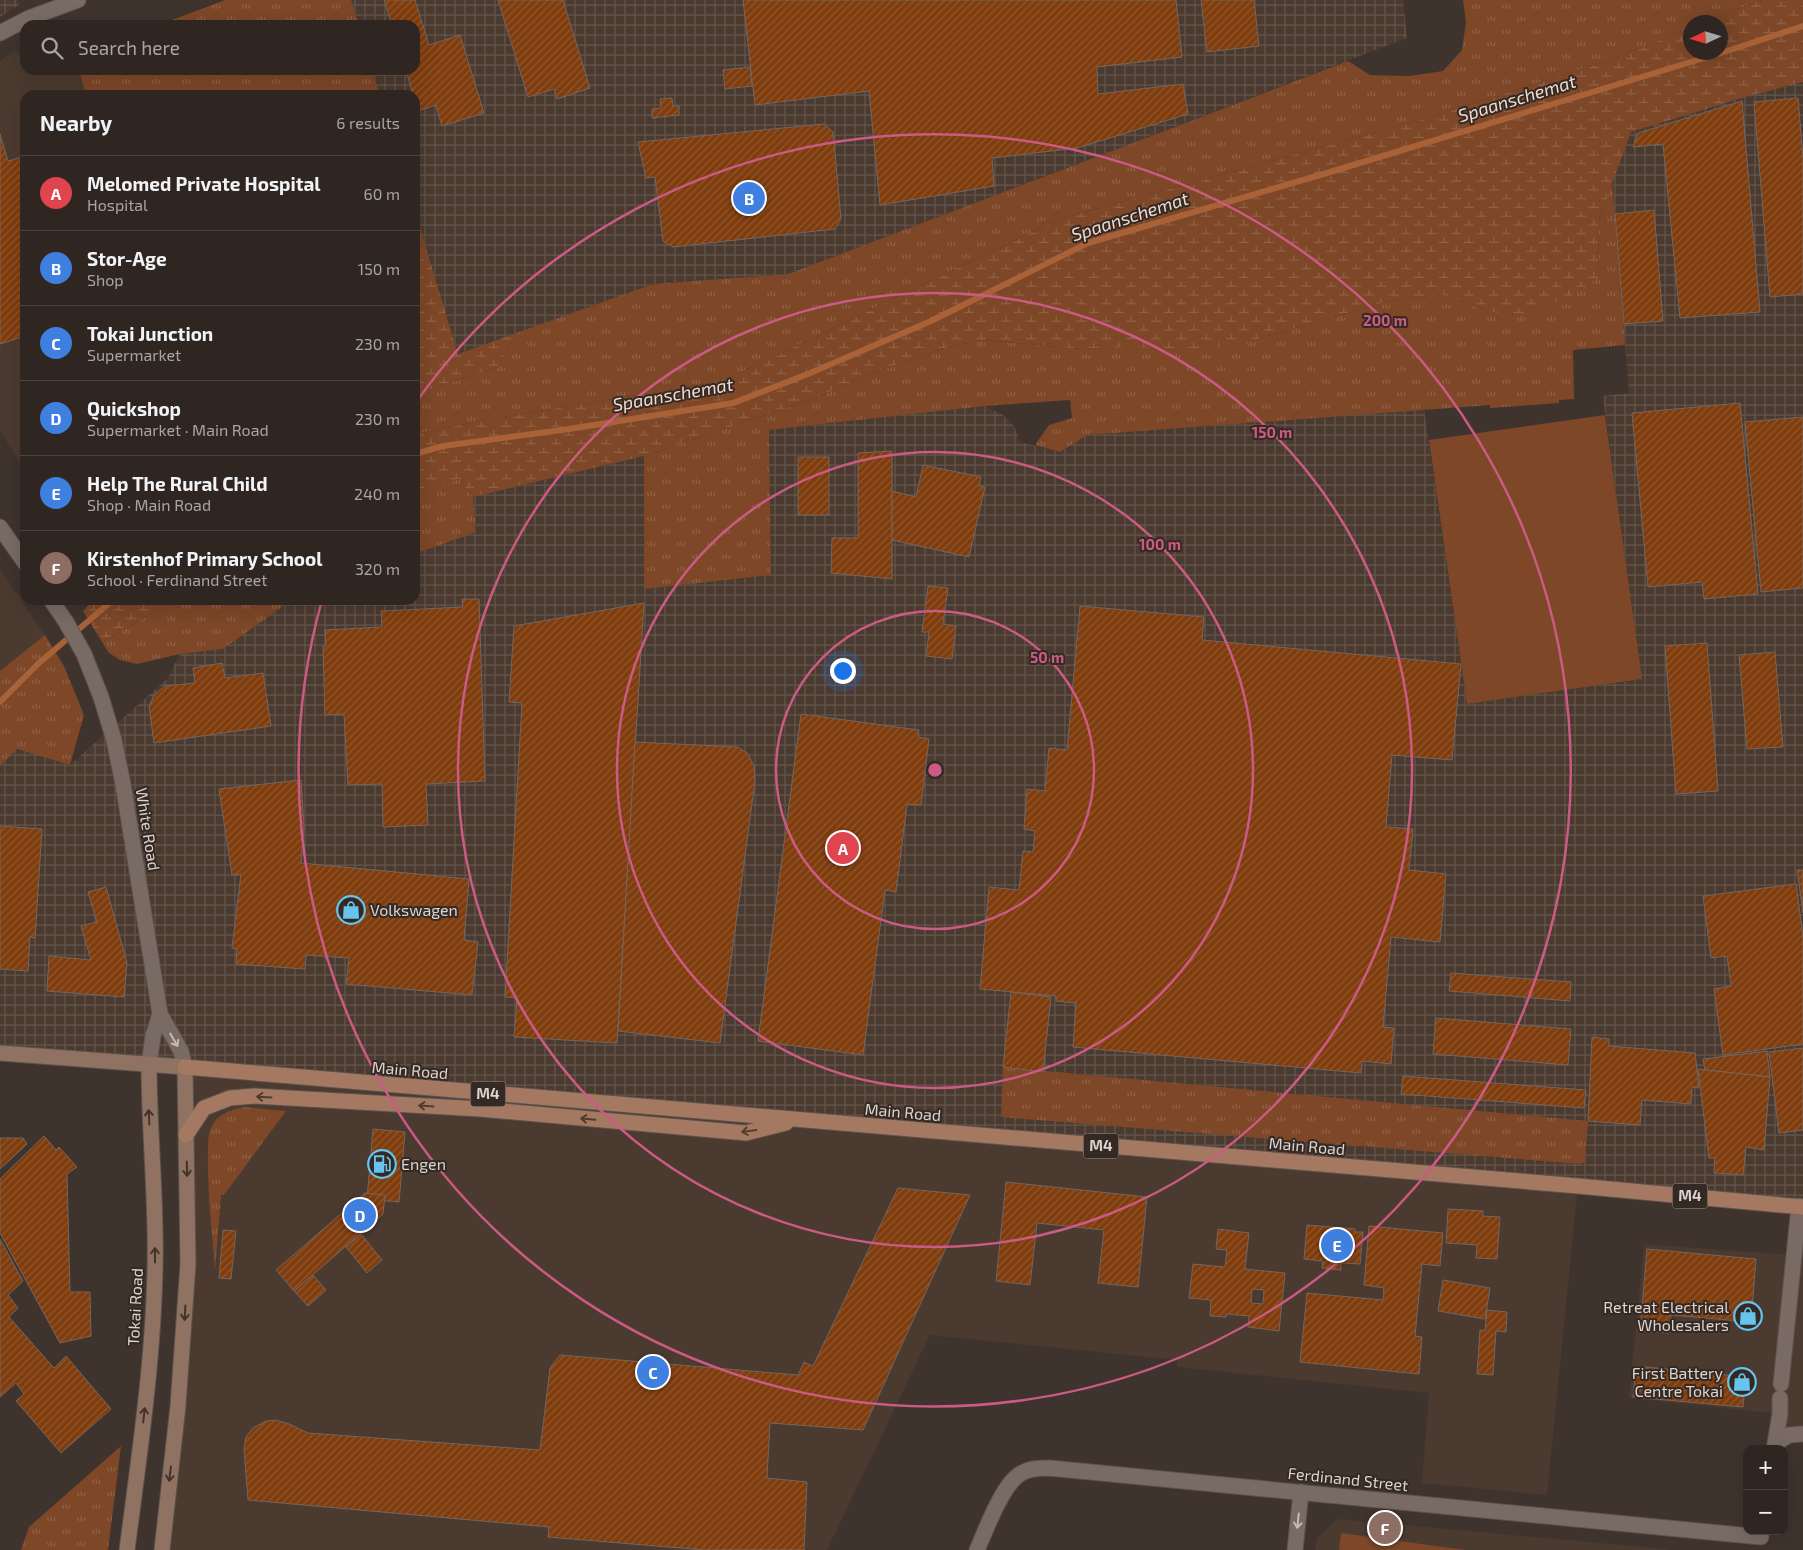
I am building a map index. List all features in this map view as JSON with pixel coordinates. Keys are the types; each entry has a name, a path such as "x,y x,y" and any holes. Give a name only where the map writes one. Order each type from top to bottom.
{"main road":[{"name":"Main Road","path":"0,1053 185,1067 1568,1185 1801,1207"},
{"name":"Tokai Road","path":"127,1550 146,1400 156,1269 149,1110 149,1065"},
{"path":"162,1550 178,1406 186,1293 188,1225 185,1067"},
{"path":"186,1135 204,1108 230,1098 254,1096 480,1109 746,1133 797,1120"}],"street":[{"path":"25,20 78,0"},
{"path":"0,34 20,23"},
{"path":"0,527 20,555"},
{"name":"White Road","path":"54,605 84,654 101,696 116,749 125,794 160,1014 181,1051 185,1067"},
{"name":"White Road","path":"149,1065 153,1036 160,1014"},
{"path":"1775,1445 1801,1207"},
{"path":"1776,1445 1789,1435 1803,1434"},
{"name":"Ferdinand Street","path":"977,1550 1002,1497 1014,1478 1022,1472 1049,1468 1761,1539"},
{"path":"1295,1550 1301,1492"}],"shaded area":[{"path":"0,0 18,0 20,4 0,17"},
{"path":"351,0 1403,0 1407,38 788,274 653,284 458,354 420,229 420,90 378,90 374,75 420,75 420,20 357,20"},
{"path":"14,51 20,56 20,75 80,75 85,90 20,90 20,462 0,431 0,61"},
{"path":"1803,82 1803,1207 0,1053 0,766 17,749 70,765 167,679 180,654 223,649 285,605 420,605 420,552 476,532 473,497 644,456 644,589 771,574 768,430 985,406 1003,415 1014,426 1020,442 1060,452 1087,435 1424,409 1467,704 1641,679 1603,396 1629,393 1612,181 1631,132 1742,98"},
{"path":"0,569 20,598 20,605 25,605 45,635 0,680"},
{"path":"185,1067 1578,1186 1547,1495 1422,1483 1429,1393 1177,1367 1177,1360 930,1335 827,1550 162,1550 178,1406"},
{"path":"1644,1244 1803,1256 1803,1434 1776,1443 1780,1414 1629,1398"},
{"path":"1338,1519 1675,1550 1315,1550 1317,1538"}],"green space":[{"path":"225,0 351,0 357,20 172,20"},
{"path":"1463,0 1762,0 1723,15 1683,15 1683,31 1602,63 1413,122 1059,219 723,381 496,418 420,433 420,392 498,367 516,333 653,284 788,274 1348,61 1370,75 1410,76 1443,71 1462,50 1466,22"},
{"path":"1762,0 1803,0 1803,82 1742,98 1631,132 1598,222 1599,277 1572,296 1524,314 1489,312 1441,294 1385,302 1251,341 1204,349 1132,347 1082,349 981,340 940,349 855,380 818,397 644,456 473,497 459,479 420,491 420,433 496,418 723,381 1059,219 1413,122 1602,63 1683,31 1683,60 1728,60 1728,15 1723,15"},
{"path":"80,75 374,75 378,90 85,90"},
{"path":"1612,181 1625,345 1573,350 1574,399 1559,400 1559,403 1490,408 1490,405 1087,435 1060,452 1035,445 1049,425 1072,418 1070,400 985,406 769,430 771,575 644,589 644,456 818,397 855,380 940,349 981,340 1082,349 1251,341 1385,302 1441,294 1489,312 1599,277 1598,223"},
{"path":"420,228 424,241 420,249"},
{"path":"424,241 458,354 516,333 498,367 420,392 420,249"},
{"path":"1605,415 1642,679 1467,704 1429,440"},
{"path":"459,479 473,497 476,532 420,552 420,491"},
{"path":"88,605 167,605 102,642 83,611"},
{"path":"167,605 285,605 223,649 180,654 137,664 120,660 109,653 102,642"},
{"path":"45,635 64,666 84,715 70,765 17,749 0,766 0,671"},
{"path":"1003,1067 1588,1121 1585,1162 1581,1164 1001,1117"},
{"path":"245,1107 286,1111 224,1195 221,1195 215,1270 208,1181 209,1134 220,1116 229,1111"},
{"path":"121,1446 108,1550 21,1550 29,1527"},
{"path":"1341,1533 1465,1550 1339,1550"}],"building":[{"path":"384,0 415,0 429,45 460,35 484,113 442,126 436,105 420,110 420,90 412,90 407,75 420,75 420,20 390,20"},
{"path":"498,0 563,0 590,88 557,99 554,89 528,97"},
{"path":"743,0 1176,0 1182,57 1097,67 1098,94 1183,84 1188,114 1077,148 992,158 994,186 880,205 869,91 755,105"},
{"path":"1201,0 1254,0 1259,46 1207,52"},
{"path":"750,67 752,86 725,89 723,70"},
{"path":"672,98 673,106 679,106 679,115 652,118 652,109 661,108 660,99"},
{"path":"1798,98 1803,158 1803,294 1770,297 1754,102"},
{"path":"1742,101 1760,312 1680,318 1663,144 1633,147 1638,133"},
{"path":"824,124 833,132 841,219 835,229 673,247 663,241 655,177 646,178 638,142"},
{"path":"0,134 8,161 20,157 20,338 0,344"},
{"path":"1654,210 1663,321 1624,324 1615,214"},
{"path":"1740,403 1758,594 1704,599 1702,582 1648,587 1632,413"},
{"path":"1803,417 1803,588 1761,592 1745,422"},
{"path":"892,451 892,579 831,573 832,538 858,538 858,453"},
{"path":"798,457 829,457 829,515 798,515"},
{"path":"923,465 981,477 979,486 985,487 969,557 892,540 892,491 916,497"},
{"path":"928,586 948,588 943,624 956,626 952,659 926,656 929,632 922,632"},
{"path":"462,599 479,599 485,781 426,784 428,825 383,827 382,784 348,785 344,714 325,715 323,646 326,646 325,630 382,627 381,611 463,607"},
{"path":"644,603 617,1043 514,1037 517,998 505,997 522,703 509,702 514,626"},
{"path":"1080,606 1204,617 1202,640 1461,664 1452,760 1392,755 1386,827 1413,829 1409,870 1446,874 1440,942 1391,937 1383,1027 1394,1028 1391,1064 1362,1061 1361,1073 1073,1047 1076,1003 1056,1001 1056,996 980,989 989,887 1019,890 1023,851 1033,852 1035,831 1024,829 1027,789 1045,791 1049,748 1067,750"},
{"path":"1707,643 1718,791 1676,794 1665,646"},
{"path":"1775,652 1783,747 1747,749 1739,655"},
{"path":"222,663 225,678 263,673 271,726 154,743 149,707 154,695 165,686 195,683 193,668"},
{"path":"801,714 919,730 918,737 929,739 921,805 907,804 896,892 885,890 863,1055 758,1041"},
{"path":"635,742 738,747 748,754 754,766 755,781 720,1043 618,1031"},
{"name":"Volkswagen","path":"301,780 304,827 301,863 469,879 464,940 478,942 472,995 346,984 349,958 306,955 305,969 236,964 237,949 232,948 241,874 232,875 219,789"},
{"path":"0,826 42,829 35,938 30,937 28,971 0,969"},
{"path":"1797,870 1803,870 1803,913"},
{"path":"1796,884 1803,936 1803,1044 1723,1055 1714,989 1731,986 1727,956 1711,958 1703,896"},
{"path":"106,887 127,963 124,997 47,991 49,956 91,960 81,926 97,922 88,892"},
{"path":"1451,973 1571,982 1570,1001 1449,991"},
{"path":"1011,992 1051,997 1043,1072 1003,1067"},
{"path":"1436,1018 1571,1029 1568,1065 1433,1054"},
{"path":"1592,1037 1609,1039 1609,1046 1695,1053 1699,1088 1692,1087 1691,1104 1642,1100 1640,1125 1588,1121"},
{"path":"1803,1048 1803,1130 1779,1133 1769,1052"},
{"path":"1767,1051 1770,1077 1705,1070 1703,1059"},
{"path":"1698,1069 1770,1077 1764,1150 1746,1147 1743,1175 1714,1173 1715,1158 1709,1158"},
{"path":"1403,1076 1586,1090 1584,1108 1401,1094"},
{"path":"373,1129 405,1132 399,1202 367,1199"},
{"path":"44,1136 56,1150 59,1147 77,1167 67,1174 70,1292 90,1292 91,1336 60,1343 0,1233 0,1179"},
{"path":"0,1138 23,1138 27,1144 0,1169"},
{"path":"1006,1182 1147,1197 1138,1287 1098,1283 1104,1230 1037,1223 1030,1285 996,1281"},
{"path":"898,1188 970,1195 863,1430 770,1423 767,1478 807,1482 804,1550 705,1550 548,1537 549,1527 248,1500 244,1449 246,1437 253,1428 266,1421 276,1420 308,1433 540,1450 550,1368 560,1355 798,1375 804,1362 813,1366"},
{"path":"365,1193 385,1195 383,1214 294,1291 276,1270"},
{"path":"1448,1209 1483,1211 1483,1216 1500,1217 1497,1259 1476,1258 1477,1245 1446,1243"},
{"path":"1307,1225 1355,1229 1355,1232 1363,1232 1360,1264 1341,1263 1341,1270 1322,1268 1323,1261 1304,1259"},
{"path":"1369,1226 1443,1233 1440,1266 1422,1264 1415,1336 1422,1337 1419,1374 1300,1362 1307,1293 1383,1300 1384,1288 1364,1285"},
{"path":"1218,1229 1249,1233 1245,1269 1285,1273 1279,1331 1248,1327 1249,1316 1226,1314 1226,1317 1210,1316 1211,1300 1189,1298 1193,1264 1225,1267 1227,1250 1216,1249","holes":["1252,1289 1264,1290 1263,1304 1251,1303"]},
{"path":"223,1230 236,1231 231,1279 219,1278"},
{"path":"361,1234 382,1260 367,1273 346,1247"},
{"path":"0,1239 23,1281 8,1295 18,1308 9,1317 54,1368 66,1356 111,1409 61,1453 16,1401 24,1394 16,1383 0,1397"},
{"path":"1647,1249 1756,1259 1751,1322 1671,1315 1669,1333 1640,1331"},
{"path":"313,1275 326,1290 308,1306 294,1291"},
{"path":"1443,1280 1490,1288 1485,1319 1438,1311"},
{"path":"1487,1310 1507,1312 1506,1332 1496,1331 1493,1375 1477,1374 1480,1330 1485,1331"},
{"path":"1636,1366 1746,1377 1743,1407 1633,1397"}],"waterway":[{"name":"Spaanschemat","path":"420,453 443,446 569,429 733,403 808,374 931,321 1088,243 1327,173 1803,26"},
{"name":"Spaanschemat","path":"0,702 39,663 107,605"}],"place":[{"name":"Stor-Age","path":"749,198"},
{"name":"Melomed Private Hospital","path":"843,848"},
{"name":"Volkswagen","path":"351,910"},
{"name":"Engen","path":"382,1164"},
{"name":"Quickshop","path":"360,1215"},
{"name":"Help The Rural Child","path":"1337,1245"},
{"name":"Retreat Electrical Wholesalers","path":"1748,1316"},
{"name":"Tokai Junction","path":"653,1372"},
{"name":"First Battery Centre Tokai","path":"1742,1382"},
{"name":"Kirstenhof Primary School","path":"1385,1528"}]}
